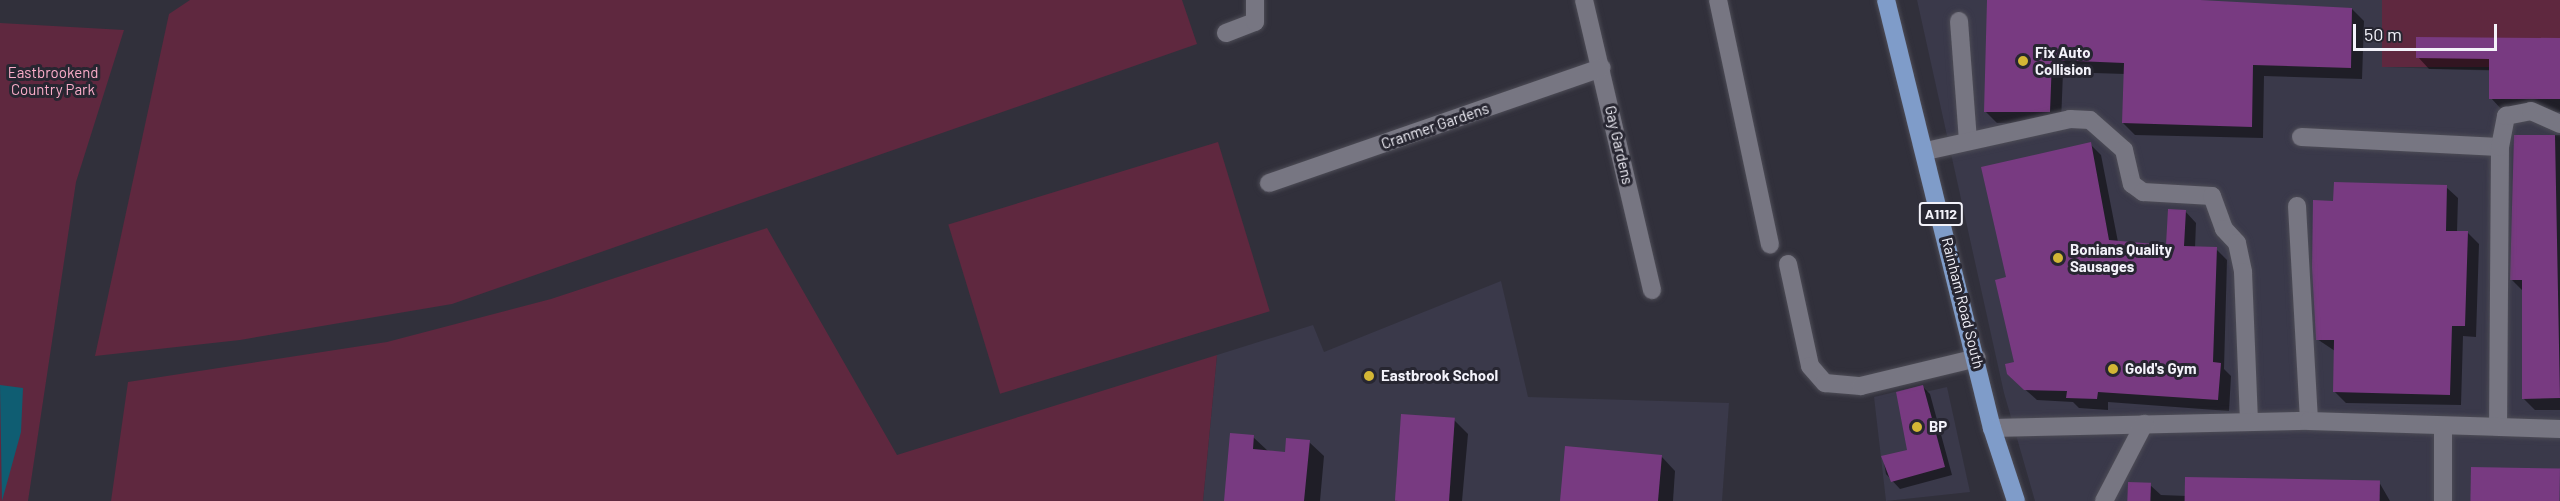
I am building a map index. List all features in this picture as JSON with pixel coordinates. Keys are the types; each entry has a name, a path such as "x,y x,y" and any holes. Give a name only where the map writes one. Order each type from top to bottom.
{"main road":[{"name":"Rainham Road South","path":"1886,0 1926,151 1992,428 2016,501"}],"street":[{"path":"1226,33 1255,22 1254,0"},
{"name":"Gay Gardens","path":"1584,0 1602,68 1652,290"},
{"path":"1718,0 1770,245"},
{"path":"1959,21 1968,140"},
{"name":"Cranmer Gardens","path":"1269,183 1602,68"},
{"path":"2498,425 2500,147 2506,116 2531,111 2560,124"},
{"path":"1926,151 1968,140 2090,120 2124,150 2132,184 2143,192 2212,196 2224,229 2237,243 2243,272 2249,422"},
{"path":"2301,137 2500,147"},
{"path":"2297,206 2308,421"},
{"path":"1788,264 1810,366 1825,383 1861,386 1977,358"},
{"path":"1992,428 2308,421 2443,426 2498,425 2560,429"},
{"path":"2104,501 2144,424"},
{"path":"2442,501 2443,426"}],"shaded area":[{"path":"1917,0 2382,0 2384,67 2560,73 2560,501 2035,501 2004,393"},
{"name":"Eastbrook School","path":"1501,281 1528,397 1729,403 1722,501 1203,501 1217,355 1313,325 1324,352"},
{"name":"BP","path":"1923,385 1925,392 1947,387 1970,492 1886,501 1874,397"}],"green space":[{"path":"190,0 1182,0 1197,44 452,304 240,340 95,356 169,14"},
{"path":"2382,0 2560,0 2560,67 2382,67"},
{"name":"Eastbrookend Country Park","path":"0,23 124,30 76,182 28,501 0,501"},
{"path":"1218,142 1270,311 1000,394 948,224"},
{"path":"767,228 897,455 1217,355 1203,501 111,501 128,382 387,342 551,299"}],"water":[{"path":"0,385 23,388 21,432 2,501"}],"building":[{"path":"1987,0 2200,0 2352,8 2351,68 2253,65 2252,127 2122,123 2124,63 2052,60 2050,112 1984,112"},
{"path":"2416,37 2560,38 2560,99 2489,99 2489,59 2416,58"},
{"path":"2514,135 2555,135 2560,398 2522,399 2522,280 2510,280"},
{"path":"2091,142 2109,240 2166,245 2168,209 2186,210 2184,246 2217,247 2213,362 2221,363 2218,400 2098,392 2097,399 2066,398 2067,391 2024,390 2007,374 2005,364 2014,362 1995,280 2006,277 1981,167"},
{"path":"2334,182 2447,185 2446,231 2468,231 2465,326 2452,326 2450,395 2333,392 2334,340 2316,340 2312,268 2313,200 2333,201"},
{"path":"1923,385 1945,467 1891,482 1881,456 1907,450 1896,392"},
{"path":"1401,414 1455,418 1449,501 1395,501"},
{"path":"1230,433 1254,435 1253,449 1285,452 1286,438 1310,440 1304,501 1224,501"},
{"path":"1565,446 1662,455 1658,501 1560,501"},
{"path":"2471,467 2560,469 2559,501 2470,501"},
{"path":"2185,477 2380,480 2380,501 2185,501"},
{"path":"2128,482 2151,483 2150,501 2127,501"}],"place":[{"name":"Fix Auto Collision","path":"2023,61"},
{"name":"Bonians Quality Sausages","path":"2058,258"},
{"name":"Gold's Gym","path":"2113,369"},
{"name":"Eastbrook School","path":"1369,376"},
{"name":"BP","path":"1917,427"}]}
